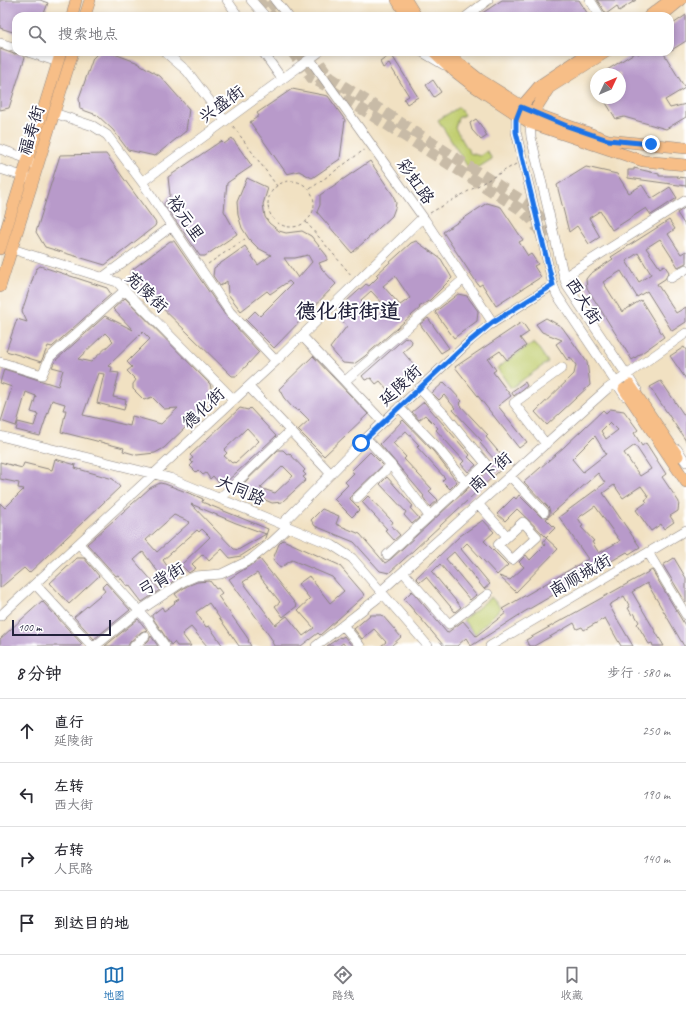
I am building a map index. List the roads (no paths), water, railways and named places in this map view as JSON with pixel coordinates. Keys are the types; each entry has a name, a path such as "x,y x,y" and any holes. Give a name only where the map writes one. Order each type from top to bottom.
{"main road":[{"path":"73,12 75,0"},
{"path":"86,12 90,0"},
{"path":"397,0 404,12"},
{"path":"406,0 414,12"},
{"path":"654,12 670,0"},
{"path":"667,12 681,0"},
{"name":"福寿街","path":"0,287 72,56"},
{"path":"438,56 454,71 532,118 643,161 686,166"},
{"path":"450,56 519,111"},
{"path":"519,111 540,85 584,56"},
{"path":"532,118 549,88 600,56"},
{"name":"福寿街","path":"0,249 59,57"},
{"path":"532,118 608,140 686,148"},
{"path":"686,468 627,387 686,482"}],"street":[{"path":"227,0 235,12"},
{"path":"251,0 262,12"},
{"path":"275,0 285,12"},
{"path":"472,12 488,0"},
{"path":"590,0 598,12"},
{"path":"0,43 12,47"},
{"path":"170,56 187,71 227,120"},
{"path":"266,56 282,79"},
{"name":"兴盛街","path":"142,182 314,56"},
{"path":"429,56 454,71"},
{"name":"彩虹路","path":"310,59 493,322"},
{"name":"西大街","path":"519,111 516,132 553,285 557,295 686,462"},
{"name":"裕元里","path":"54,113 100,129 107,135 142,182 230,312 276,361"},
{"name":"西大街","path":"532,118 531,138 567,286 686,488"},
{"path":"0,149 28,159 35,175 23,176 0,169"},
{"path":"564,277 686,200"},
{"name":"德化街","path":"0,616 249,387 422,218"},
{"path":"103,277 172,226"},
{"name":"苑陵街","path":"12,249 117,282 234,400"},
{"path":"671,278 686,269"},
{"path":"345,381 464,279"},
{"name":"延陵街","path":"285,525 366,438 470,341 493,322 553,285"},
{"path":"0,362 42,375 50,357 125,290"},
{"path":"302,336 383,422"},
{"name":"南下街","path":"316,646 382,593 478,504 621,377 685,336"},
{"path":"546,444 514,403 562,368"},
{"path":"249,387 331,474"},
{"path":"387,555 486,464 485,461 419,388"},
{"path":"399,408 438,448 466,482"},
{"path":"220,498 290,431"},
{"name":"大同路","path":"0,436 170,478 332,545 352,558 428,646"},
{"path":"366,438 391,465 429,516"},
{"path":"357,498 391,465"},
{"path":"510,476 544,512"},
{"path":"478,504 507,536"},
{"name":"弓背街","path":"95,646 139,611 190,578 221,574 250,560 271,543 285,525"},
{"name":"南顺城街","path":"490,646 648,554 686,530"},
{"path":"79,544 139,611 165,646"},
{"path":"648,554 686,615"},
{"path":"403,572 449,624 488,594"},
{"path":"35,584 92,646"},
{"path":"343,625 360,646"},
{"path":"135,646 145,636"}],"tunnel":[{"path":"258,0 268,12"},
{"path":"269,0 279,12"},
{"path":"294,56 311,79 330,89"},
{"path":"301,56 315,75 330,89 520,209 532,220 540,232"},
{"path":"311,56 328,76 526,203 543,220 553,242"},
{"path":"316,56 333,80"}],"district":[{"name":"德化街街道","path":"348,311"}]}
